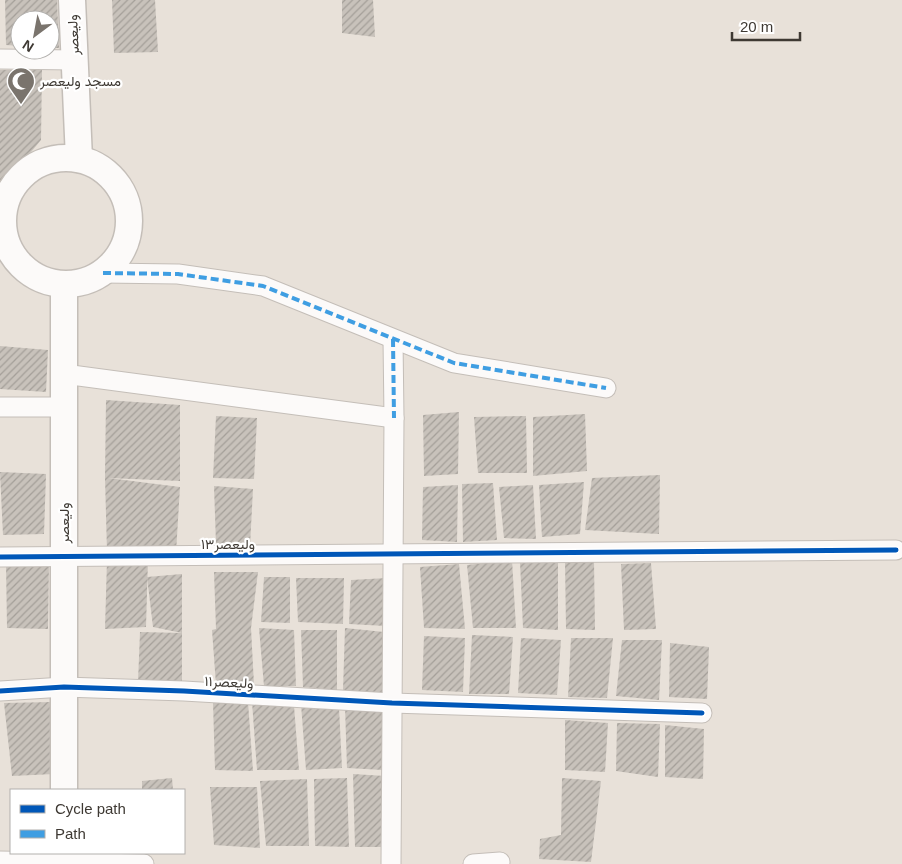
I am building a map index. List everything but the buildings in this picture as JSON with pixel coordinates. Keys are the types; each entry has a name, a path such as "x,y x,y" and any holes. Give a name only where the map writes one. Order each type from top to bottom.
{"street":[{"name":"ولیعصر","path":"72,0 79,159"},
{"path":"0,59 74,60"},
{"path":"60,158 79,159 99,167 114,180 125,198 130,219 127,239 118,258 103,273 85,282 64,285 46,282 29,273 15,260 6,244 1,226 4,206 11,188 24,173 40,162 60,158"},
{"path":"103,273 178,274 263,286 454,364 606,388"},
{"name":"ولیعصر","path":"64,285 64,789"},
{"path":"390,864 393,339"},
{"path":"64,374 394,418"},
{"path":"0,406 64,407"},
{"name":"ولیعصر۱۳","path":"0,557 896,550"},
{"name":"ولیعصر۱۱","path":"0,691 64,687 184,691 392,703 702,713"},
{"path":"0,861 64,860 144,864"},
{"path":"473,864 500,862"}],"marked path":[{"path":"103,273 178,274 263,286 454,363 606,388"},
{"path":"393,339 394,418"}],"cycle path":[{"path":"0,557 896,550"},
{"path":"0,691 64,687 184,691 392,703 702,713"}],"place":[{"name":"مسجد ولیعصر","path":"21,105"}]}
